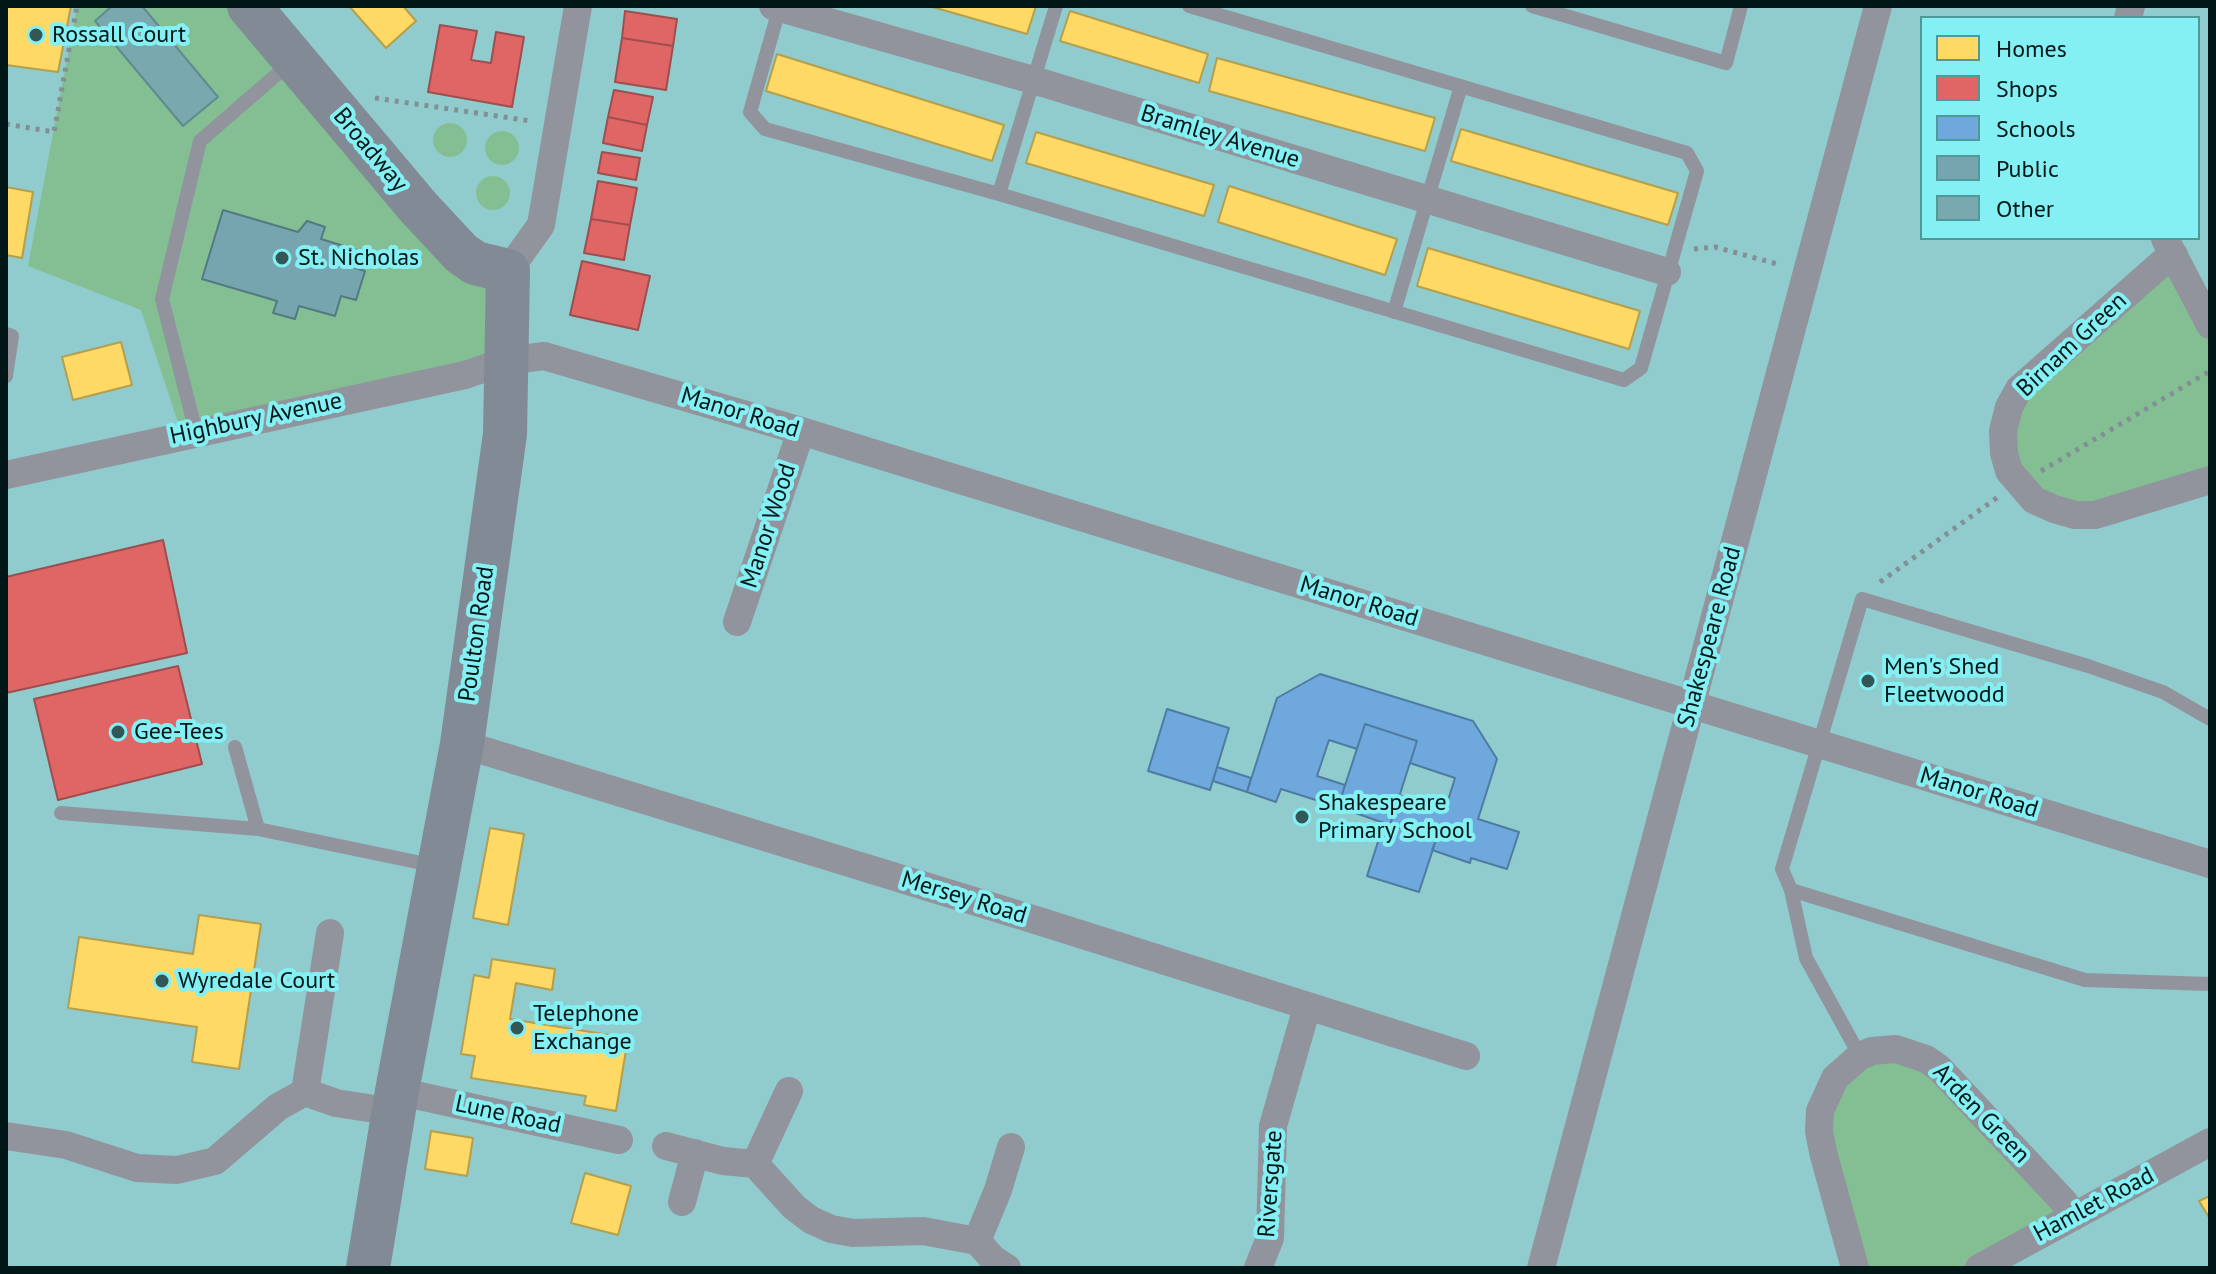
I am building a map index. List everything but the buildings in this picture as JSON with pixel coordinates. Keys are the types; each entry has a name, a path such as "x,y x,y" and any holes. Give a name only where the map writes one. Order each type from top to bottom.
{"main road":[{"name":"Broadway","path":"249,6 419,208 461,253 475,263 508,271"},
{"name":"Poulton Road","path":"368,1268 462,744 505,434 508,271"}],"street":[{"path":"508,271 541,225 578,6"},
{"name":"Shakespeare Road","path":"1541,1268 1878,6"},
{"name":"Bramley Avenue","path":"778,7 1033,80 1427,200 1672,260"},
{"path":"2169,247 2210,325"},
{"name":"Birnam Green","path":"2019,484 2009,471 2003,431 2009,407 2019,389 2150,273 2169,247"},
{"name":"Manor Road","path":"506,361 544,356 801,431 2210,864"},
{"name":"Highbury Avenue","path":"6,475 465,375 506,361"},
{"name":"Manor Wood","path":"737,622 801,431"},
{"path":"2019,484 2034,500 2054,509 2075,515 2095,515 2210,480"},
{"name":"Mersey Road","path":"462,744 1466,1056"},
{"path":"6,1136 66,1145 137,1168 177,1170 215,1161 278,1107 305,1092 330,933"},
{"name":"Riversgate","path":"1258,1268 1270,1238 1273,1126 1307,1007"},
{"name":"Arden Green","path":"1860,1056 1896,1049 1926,1059 1939,1068 2065,1203 2073,1217"},
{"path":"1855,1268 1819,1131 1820,1111 1826,1094 1835,1078 1860,1056"},
{"path":"755,1164 789,1091"},
{"name":"Lune Road","path":"305,1092 336,1103 396,1101 619,1140"},
{"name":"Hamlet Road","path":"1979,1268 2210,1142"},
{"path":"666,1146 723,1161 755,1164 794,1207 811,1220 831,1229 853,1233 923,1231 977,1241 993,1259 1007,1268"},
{"path":"977,1241 998,1190 1011,1147"},
{"path":"682,1202 695,1153"}],"lane":[{"path":"999,194 1056,6"},
{"path":"778,7 750,112 765,129 999,194 1624,380 1641,368 1697,171 1687,153 1189,6"},
{"path":"1532,6 1726,63 1741,6"},
{"path":"196,432 162,299 200,141 293,60"},
{"path":"1394,312 1461,86"},
{"path":"6,334 12,336 6,376"},
{"path":"1860,1056 1806,958 1791,890 1782,869 1862,599 2163,692 2210,719"},
{"path":"235,747 258,829"},
{"path":"61,813 258,829 438,867"},
{"path":"1791,890 2085,980 2210,984"}],"path":[{"path":"6,124 54,132 77,6"},
{"path":"324,96 372,98 560,126"},
{"path":"1672,260 1685,249 1715,247 1806,271"},
{"path":"1862,599 1906,562 2019,484 2210,371"}],"green space":[{"path":"77,6 249,6 508,271 506,361 182,435 141,310 28,266"},
{"path":"450,123 462,128 467,140 462,152 450,157 438,152 433,140 438,128"},
{"path":"502,131 514,136 519,148 514,160 502,165 490,160 485,148 490,136"},
{"path":"493,176 505,181 510,193 505,205 493,210 481,205 476,193 481,181"},
{"path":"2162,263 2210,325 2210,480 2054,509 2004,453 2009,407"},
{"path":"1909,1052 2073,1217 1979,1268 1855,1268 1823,1152 1835,1078"}],"place":[{"name":"Rossall Court","path":"36,35"},
{"name":"St. Nicholas","path":"282,258"},
{"name":"Men's Shed Fleetwoodd","path":"1868,681"},
{"name":"Gee-Tees","path":"118,732"},
{"name":"Shakespeare Primary School","path":"1302,817"},
{"name":"Wyredale Court","path":"162,981"},
{"name":"Telephone Exchange","path":"517,1028"}]}
